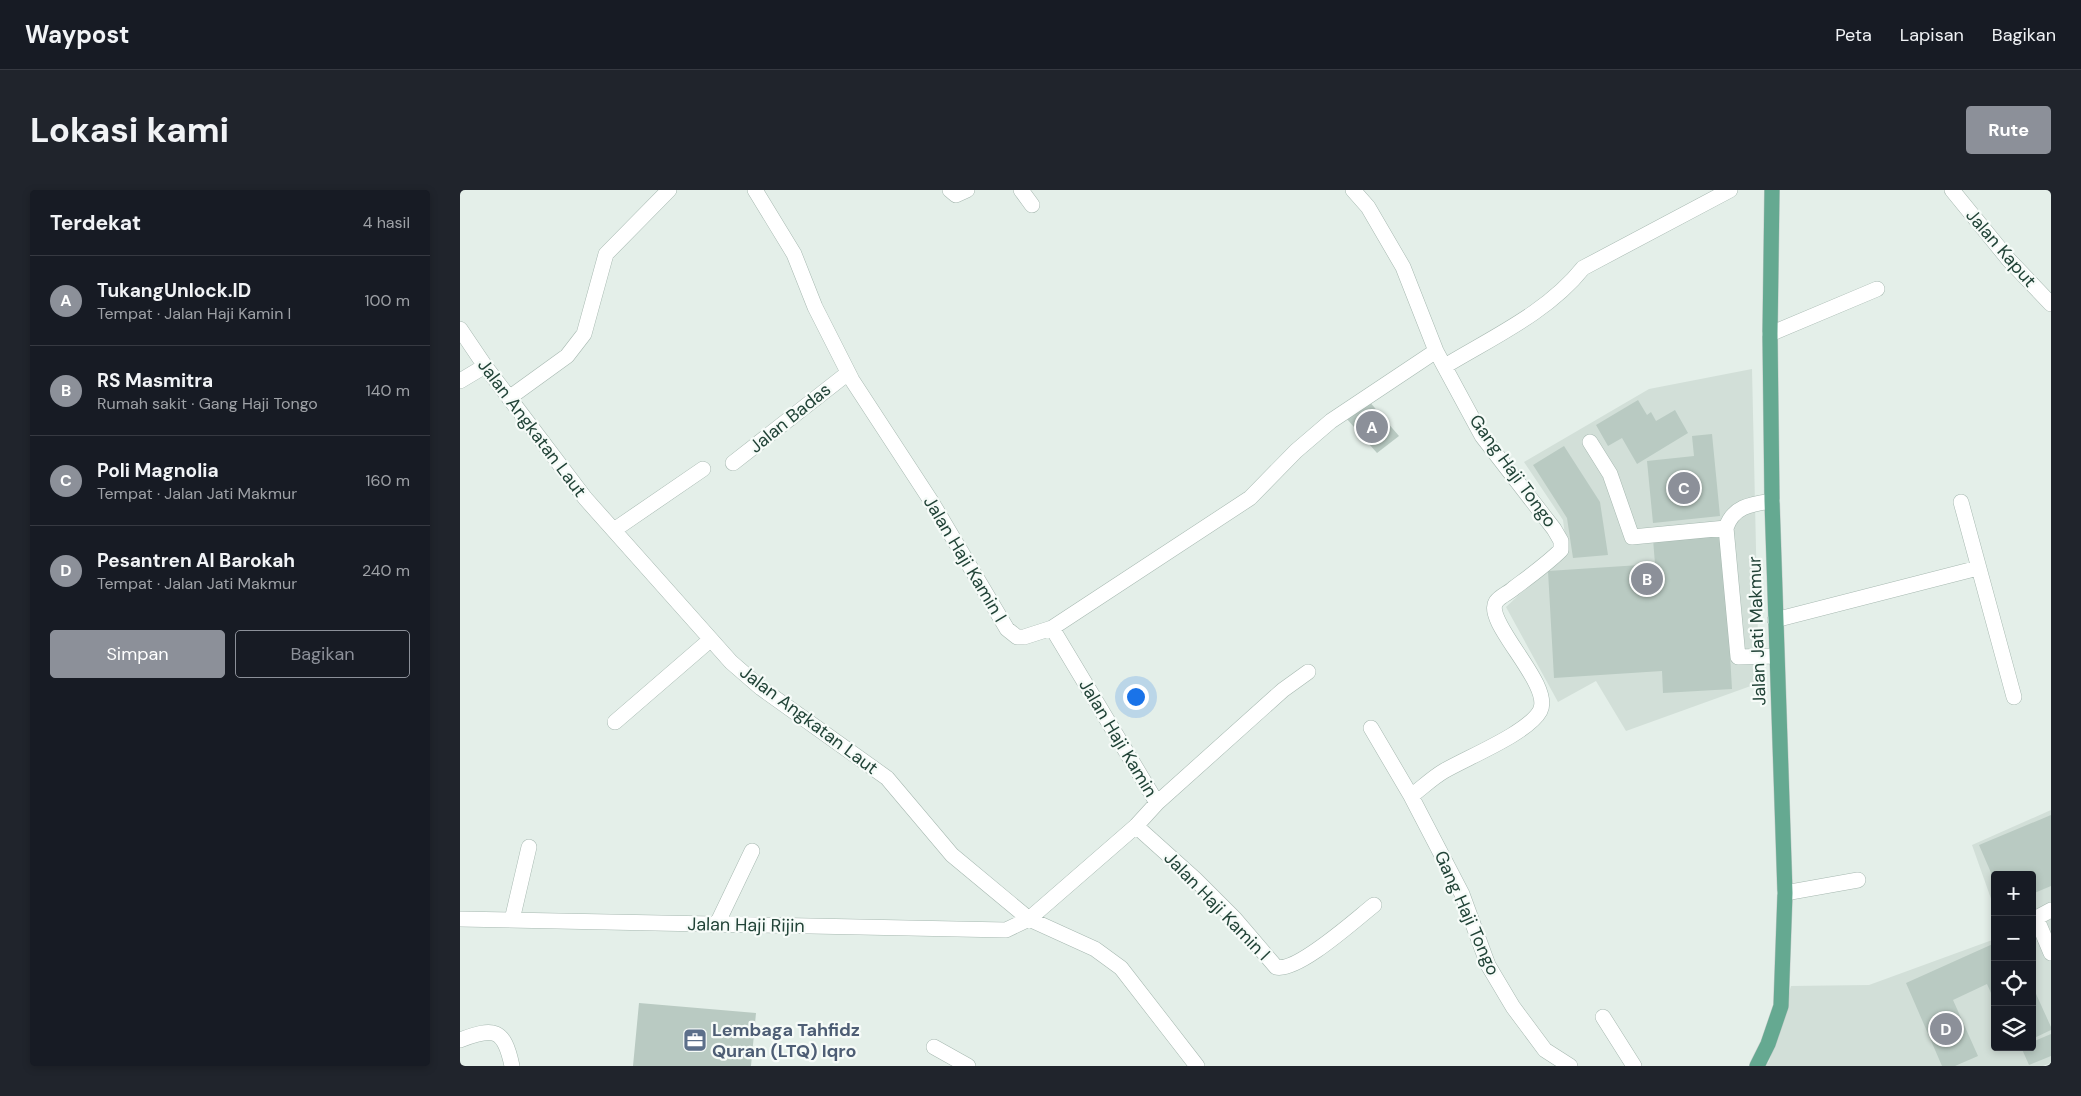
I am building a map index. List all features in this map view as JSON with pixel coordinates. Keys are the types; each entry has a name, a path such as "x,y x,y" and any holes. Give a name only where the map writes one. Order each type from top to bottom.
{"main road":[{"name":"Jalan Jati Makmur","path":"1757,1066 1768,1044 1781,1006 1785,893 1772,501 1770,334 1772,190"}],"street":[{"path":"509,398 567,356 584,334 606,254 669,190"},
{"name":"Jalan Haji Kamin I","path":"756,190 794,254 815,307 848,373 931,501 1007,629 1017,637 1024,637 1052,628 1250,498 1296,451 1331,420 1436,351"},
{"path":"950,190 956,195 967,190"},
{"path":"1021,190 1032,205"},
{"name":"Gang Haji Tongo","path":"1353,190 1368,207 1403,267 1436,351 1482,436 1554,529 1562,545 1561,550 1549,562 1500,598 1494,607 1495,614 1502,628 1538,687 1542,703 1540,710 1519,730 1442,772 1411,796 1462,894 1488,965 1513,1007 1544,1050 1570,1066"},
{"path":"1445,366 1538,310 1569,286 1583,268 1730,190"},
{"name":"Jalan Kaput","path":"1952,190 2009,260 2051,304"},
{"path":"1770,334 1877,289"},
{"name":"Jalan Angkatan Laut","path":"460,329 485,366 585,498 731,662 761,688 887,778 952,856 1029,919 1095,949 1121,968 1197,1066"},
{"path":"460,381 485,366"},
{"name":"Jalan Badas","path":"733,464 848,373"},
{"path":"1590,442 1610,474 1632,537 1726,528"},
{"path":"614,530 702,469"},
{"path":"1772,501 1744,506 1733,514 1726,528 1738,657 1776,656"},
{"path":"1961,502 2014,696"},
{"path":"1775,620 1978,568"},
{"name":"Jalan Haji Kamin","path":"1029,919 1136,826 1157,803 1052,628"},
{"path":"615,722 710,640"},
{"path":"1157,803 1283,690 1308,672"},
{"path":"1371,728 1411,796"},
{"name":"Jalan Haji Kamin I","path":"1136,826 1195,879 1228,912 1276,967 1281,969 1289,967 1315,952 1374,905"},
{"path":"512,920 529,847"},
{"path":"717,924 752,851"},
{"path":"1785,893 1858,880"},
{"path":"2051,910 2038,917 2038,922 2051,953"},
{"name":"Jalan Haji Rijin","path":"460,919 1006,930 1029,919"},
{"path":"1603,1017 1634,1066"},
{"path":"460,1040 483,1032 495,1033 505,1042 512,1066"},
{"path":"934,1048 968,1066"}],"shaded area":[{"path":"1752,369 1759,683 1626,731 1596,681 1558,702 1506,607 1567,550 1563,520 1524,462 1649,389"},
{"path":"2051,810 2051,1063 2043,1066 1764,1066 1769,1062 1791,986 1869,985 1991,940 1991,1051 2036,1051 2036,871 1991,871 1991,899 1972,845"}],"building":[{"path":"1368,400 1399,436 1377,453 1346,418"},
{"path":"1638,400 1647,415 1651,412 1656,421 1675,410 1688,433 1637,464 1622,438 1608,446 1596,425"},
{"path":"1712,434 1720,516 1653,523 1647,461 1694,456 1692,436"},
{"path":"1564,446 1600,502 1608,555 1573,558 1567,518 1533,465"},
{"path":"1723,534 1732,689 1663,693 1662,671 1554,678 1548,571 1655,564 1653,539"},
{"path":"2051,815 2051,886 2036,892 2036,871 1991,871 1991,873 1979,845"},
{"path":"1991,945 1991,993 1987,984 1953,1000 1978,1056 1955,1066 1942,1066 1906,983"},
{"path":"2036,994 2051,1027 2051,1030 2036,1037"},
{"name":"Lembaga Tahfidz Quran (LTQ) Iqro","path":"639,1003 756,1013 751,1066 633,1066"},
{"path":"2051,1034 2051,1056 2029,1065 2023,1051 2036,1051 2036,1040"}],"place":[{"name":"TukangUnlock.ID","path":"1372,427"},
{"name":"Poli Magnolia","path":"1684,488"},
{"name":"RS Masmitra","path":"1647,579"},
{"name":"Pesantren Al Barokah","path":"1946,1029"},
{"name":"Lembaga Tahfidz Quran (LTQ) Iqro","path":"695,1040"}]}
